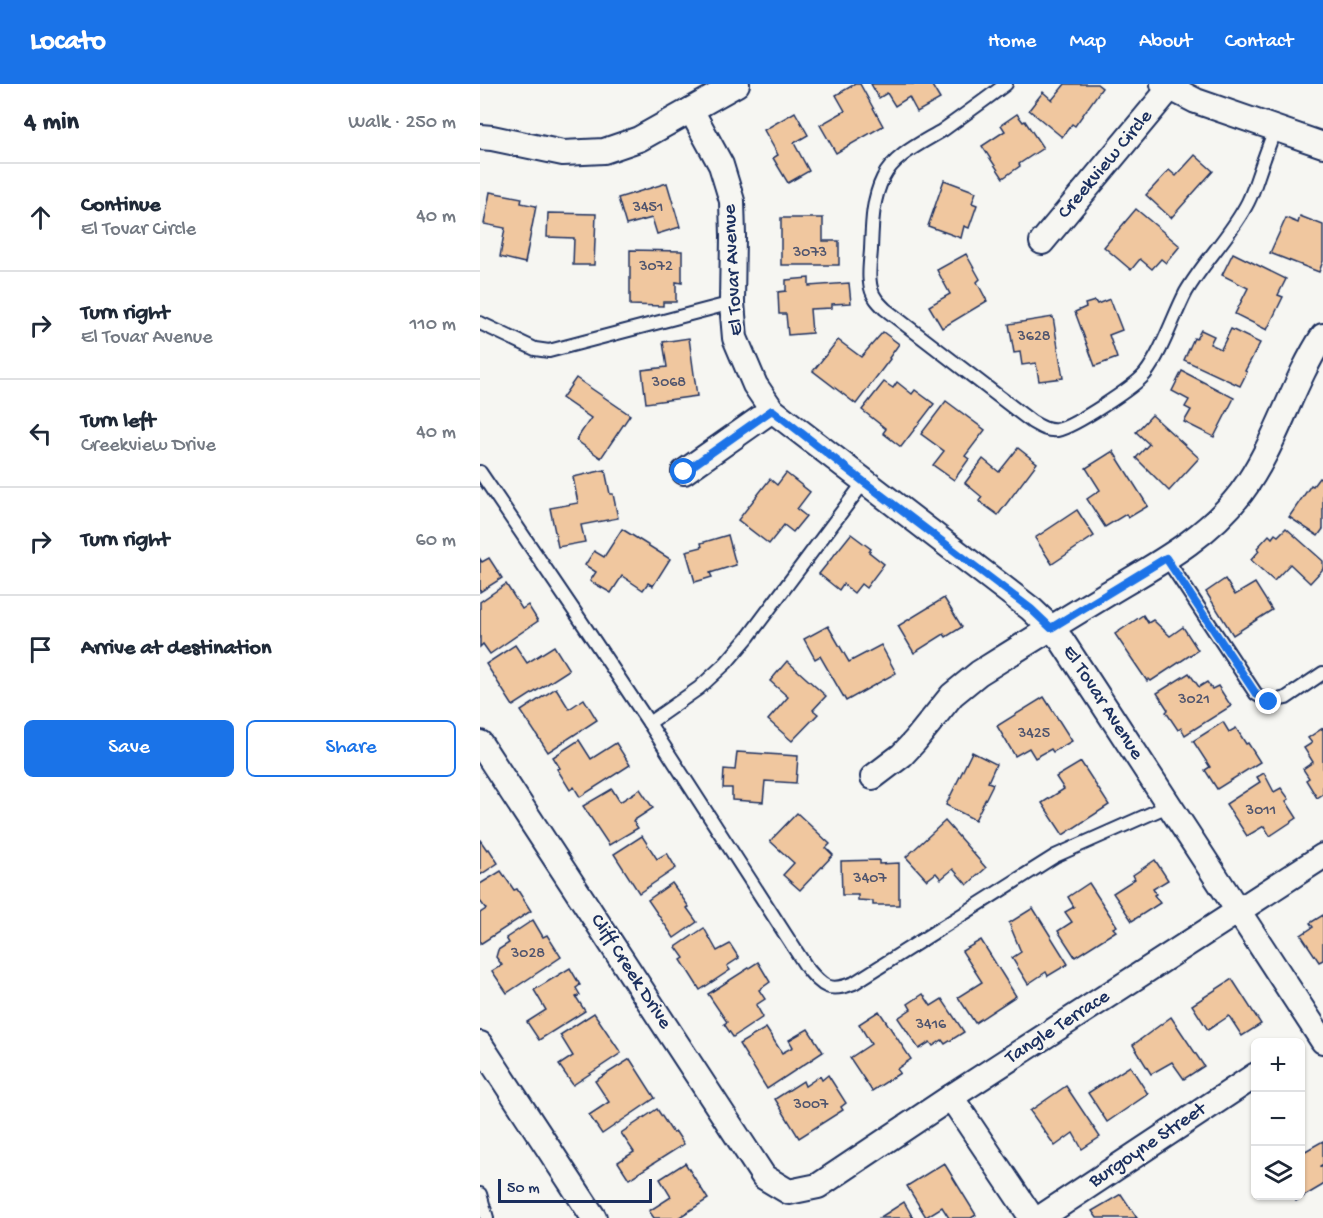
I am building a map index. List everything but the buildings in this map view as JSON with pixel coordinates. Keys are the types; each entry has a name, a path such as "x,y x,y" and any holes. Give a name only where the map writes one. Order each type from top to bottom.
{"street":[{"path":"480,137 563,153 604,151 639,138 736,84"},
{"path":"1166,86 1196,100 1323,146"},
{"name":"Creekview Circle","path":"1042,242 1166,86"},
{"name":"El Tovar Avenue","path":"691,110 721,165 732,201 732,303 735,338 755,385 772,410 1031,609 1051,628 1062,641 1170,806 1316,1037"},
{"path":"873,777 902,755 952,695 979,673 1166,558 1201,535 1223,514 1241,492 1260,462 1311,354 1323,336"},
{"path":"684,472 772,410"},
{"name":"Cliff Creek Drive","path":"480,743 764,1177 789,1192"},
{"name":"Tangle Terrace","path":"789,1192 818,1186 1323,856"},
{"path":"480,1044 594,1218"},
{"name":"Burgoyne Street","path":"1040,1218 1251,1078"},
{"path":"951,1097 1032,1218"}],"lane":[{"path":"1006,84 966,114 908,152 892,164 884,175 873,211 871,289 875,299 885,309 1044,429 1065,428 1081,420 1136,383 1146,373 1186,293 1249,200 1275,129"},
{"path":"480,323 535,349 549,351 732,303"},
{"path":"480,472 649,723 807,968 819,983 840,989 854,983 1054,856 1170,806"},
{"path":"649,723 699,688 726,663 749,636 864,482"},
{"path":"1166,558 1256,694 1269,702 1286,698 1323,673"},
{"path":"480,1194 487,1218"}],"route":[{"path":"684,472 772,410 1031,609 1051,628 1166,558 1256,694 1269,702"}]}
